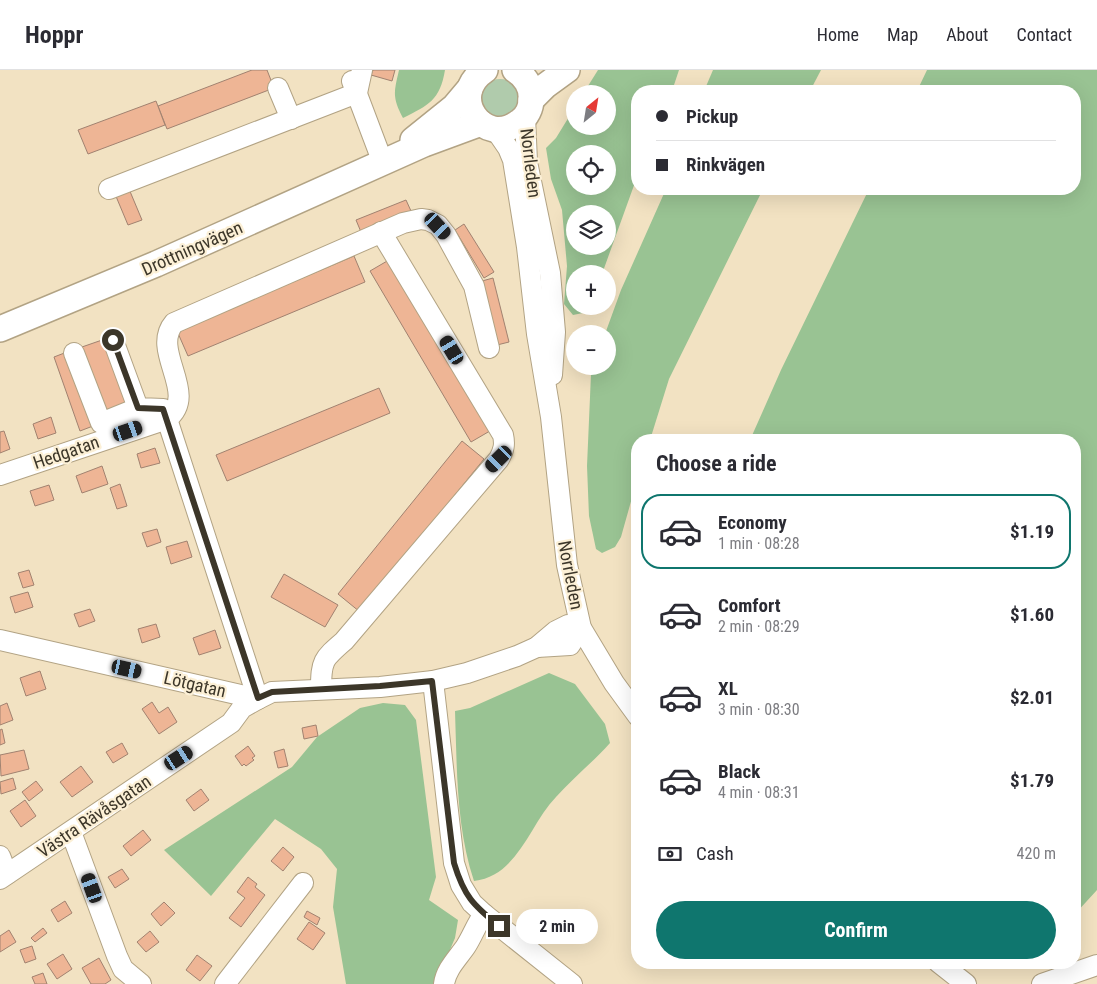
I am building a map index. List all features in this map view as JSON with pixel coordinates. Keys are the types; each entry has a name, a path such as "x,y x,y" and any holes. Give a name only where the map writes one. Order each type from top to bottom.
{"main road":[{"path":"515,70 523,76 528,85 528,108"},
{"name":"Drottningvägen","path":"0,329 156,264 424,144 488,126 501,130 513,127 545,86 567,70"},
{"path":"476,77 468,96 469,107 488,126"},
{"name":"Drottningvägen","path":"383,163 454,107 476,77"}],"street":[{"path":"348,70 383,163"},
{"path":"357,93 362,70"},
{"path":"278,88 291,119"},
{"path":"109,189 357,93"},
{"name":"Norrleden","path":"528,108 527,162 543,238 555,332 551,417"},
{"name":"Norrleden","path":"488,126 508,148 513,160 527,248 537,334 551,417 568,565 582,628 614,683 631,706"},
{"path":"167,419 174,414 179,397 166,340 169,329 174,323 381,232 421,218 438,226 446,235 474,286 489,348"},
{"path":"321,689 324,660 344,641 504,451 503,434 381,232"},
{"path":"113,340 138,408"},
{"path":"74,353 101,423 138,408 163,409 258,698"},
{"name":"Hedgatan","path":"0,475 167,419"},
{"name":"Lötgatan","path":"0,640 258,698 272,692 432,681 467,673 537,648 570,645 582,628"},
{"path":"432,681 454,863 460,885 472,903 484,914 572,984"},
{"name":"Västra Rävåsgatan","path":"2,870 71,832 231,723 242,708 258,698"},
{"path":"71,832 117,956 123,969 141,984"},
{"path":"225,984 303,883"},
{"path":"444,984 452,964 467,945 475,926 484,914"},
{"path":"1042,984 1097,965"},
{"path":"947,969 966,984"}],"green space":[{"path":"399,70 445,70 440,88 432,100 403,118 397,105 395,94"},
{"path":"598,70 679,70 674,85 631,85 631,194 616,235 616,205 566,205 566,255 562,210 551,179 546,148 556,138 566,122 566,135 616,135 616,85 589,85"},
{"path":"713,70 821,70 813,85 707,85"},
{"path":"927,70 1097,70 1097,890 1081,907 1081,434 753,434 781,370 866,195 1081,195 1081,85 920,85"},
{"path":"500,79 514,84 519,98 514,112 500,117 486,112 481,98 486,84"},
{"path":"663,195 760,195 669,379 652,434 631,434 631,501 621,537 615,547 602,553 596,549 589,516 587,466 591,375 616,375 616,325 608,325 612,315 616,315 616,304"},
{"path":"566,255 609,255 605,265 567,265"},
{"path":"566,279 566,306 564,304"},
{"path":"549,673 575,684 605,724 610,743 556,797 512,860 502,870 489,877 474,881 468,861 461,819 457,776 455,711 470,708"},
{"path":"383,703 405,705 416,720 436,877 429,900 458,920 455,938 440,973 440,984 346,984 333,907 337,869 321,849 275,819 211,896 164,850 292,767 317,737 360,708"}],"building":[{"path":"252,70 267,70 274,88 167,129 158,106"},
{"path":"373,70 395,70 392,81 371,75"},
{"path":"156,101 165,125 88,154 78,130"},
{"path":"129,189 142,220 128,225 115,194"},
{"path":"406,200 411,211 361,232 356,220"},
{"path":"464,224 494,272 484,278 455,230"},
{"path":"354,256 365,282 188,356 177,331"},
{"path":"394,257 495,428 471,442 370,271"},
{"path":"493,278 509,342 497,345 482,281"},
{"path":"105,339 130,407 104,417 79,348"},
{"path":"67,352 93,426 80,431 54,357"},
{"path":"379,388 390,413 227,481 216,455"},
{"path":"51,417 56,433 38,439 33,424"},
{"path":"4,431 10,449 0,453 0,432"},
{"path":"462,441 484,459 360,612 338,594"},
{"path":"155,448 160,463 141,468 137,454"},
{"path":"102,466 108,484 82,493 76,476"},
{"path":"120,484 127,506 117,509 110,488"},
{"path":"49,485 54,500 35,506 30,491"},
{"path":"157,529 161,542 147,547 142,533"},
{"path":"187,541 192,557 171,564 166,547"},
{"path":"29,570 34,585 23,588 18,573"},
{"path":"284,574 338,605 325,627 271,597"},
{"path":"28,592 33,607 15,613 10,597"},
{"path":"90,609 95,621 79,627 74,614"},
{"path":"156,624 160,637 142,643 138,629"},
{"path":"215,630 221,648 199,655 193,638"},
{"path":"40,671 46,689 26,696 20,678"},
{"path":"152,702 159,713 168,707 177,722 159,734 142,709"},
{"path":"7,703 13,720 0,725 0,706"},
{"path":"316,725 318,736 304,739 302,728"},
{"path":"2,729 5,743 0,745 0,730"},
{"path":"122,743 128,754 113,763 106,752"},
{"path":"248,746 255,756 252,758 254,760 246,766 244,764 242,766 235,756"},
{"path":"284,749 288,766 278,768 274,752"},
{"path":"24,750 29,769 1,776 0,755"},
{"path":"81,766 93,782 72,797 60,782"},
{"path":"13,778 16,789 1,794 0,782"},
{"path":"36,781 43,790 29,801 22,792"},
{"path":"201,789 209,800 194,811 186,800"},
{"path":"25,800 36,816 21,827 10,811"},
{"path":"143,830 151,840 131,856 123,846"},
{"path":"283,847 294,857 283,871 271,861"},
{"path":"122,869 129,879 115,888 108,877"},
{"path":"248,877 257,884 255,887 265,895 241,927 229,918 245,898 237,892"},
{"path":"65,901 72,913 58,922 51,910"},
{"path":"164,902 175,913 161,926 151,914"},
{"path":"307,911 320,918 317,925 304,917"},
{"path":"309,922 325,933 313,950 297,939"},
{"path":"43,928 47,933 35,942 31,938"},
{"path":"9,930 16,942 0,952 0,936"},
{"path":"150,931 159,942 146,952 137,942"},
{"path":"32,946 36,959 25,963 20,950"},
{"path":"63,954 72,969 57,979 47,964"},
{"path":"197,955 212,966 200,981 186,970"},
{"path":"99,958 111,980 105,984 91,984 82,968"},
{"path":"43,973 47,984 35,984 32,977"}],"route":[{"path":"113,340 138,408 163,409 258,698 272,692 432,681 450,834 454,863 460,885 472,903 499,926"}]}
